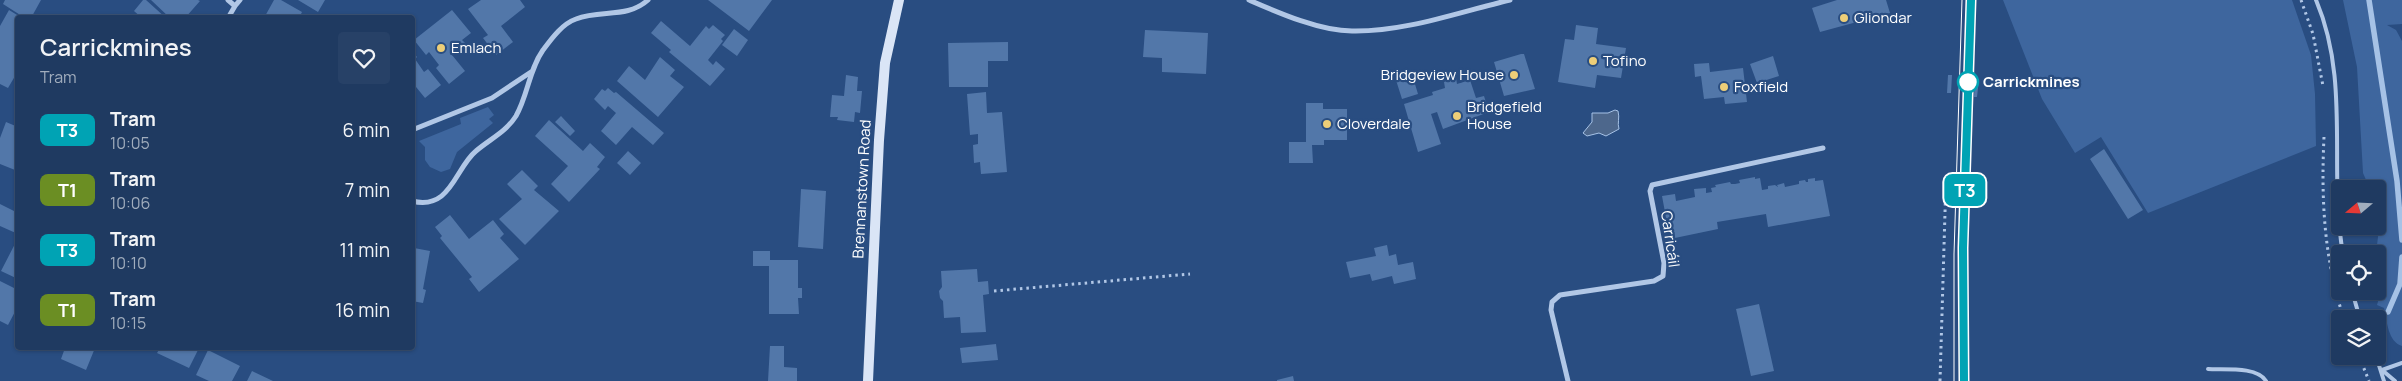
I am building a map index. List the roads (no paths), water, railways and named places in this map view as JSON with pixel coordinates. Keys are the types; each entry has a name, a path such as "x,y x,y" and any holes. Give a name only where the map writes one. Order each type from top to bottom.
{"street":[{"path":"228,0 235,6"},
{"path":"230,15 240,0"},
{"path":"415,202 427,202 446,193 469,158 510,125 526,95 531,71 544,49 569,23 591,15 625,13 648,0"},
{"name":"Brennanstown Road","path":"868,381 880,121 885,63 899,0"},
{"path":"1249,0 1296,20 1351,32 1400,27 1510,0"},
{"path":"415,129 492,98 531,71"},
{"name":"Carricáil","path":"1568,381 1551,310 1552,302 1560,295 1654,281 1663,276 1664,262 1650,191 1652,185 1823,148"}],"lane":[{"path":"2316,0 2328,37 2338,99 2336,190 2342,245"},
{"path":"2382,370 2402,363"},
{"path":"2380,365 2384,381"},
{"path":"2208,369 2255,372 2263,376 2266,381"},
{"path":"2382,370 2395,381"}],"waterway":[{"path":"2369,0 2397,181 2402,240"},
{"path":"2388,312 2400,284 2402,257"}],"tram line":[{"path":"1954,381 1954,254 1962,0"},
{"path":"1964,381 1963,248 1971,0"},
{"name":"T3","path":"1964,381 1963,248 1971,0"}],"place":[{"name":"Gliondar","path":"1844,18"},
{"name":"Emlach","path":"441,48"},
{"name":"Tofino","path":"1593,61"},
{"name":"Bridgeview House","path":"1514,75"},
{"name":"Carrickmines","path":"1968,82"},
{"name":"Foxfield","path":"1724,87"},
{"name":"Bridgefield House","path":"1457,116"},
{"name":"Cloverdale","path":"1327,124"}]}
